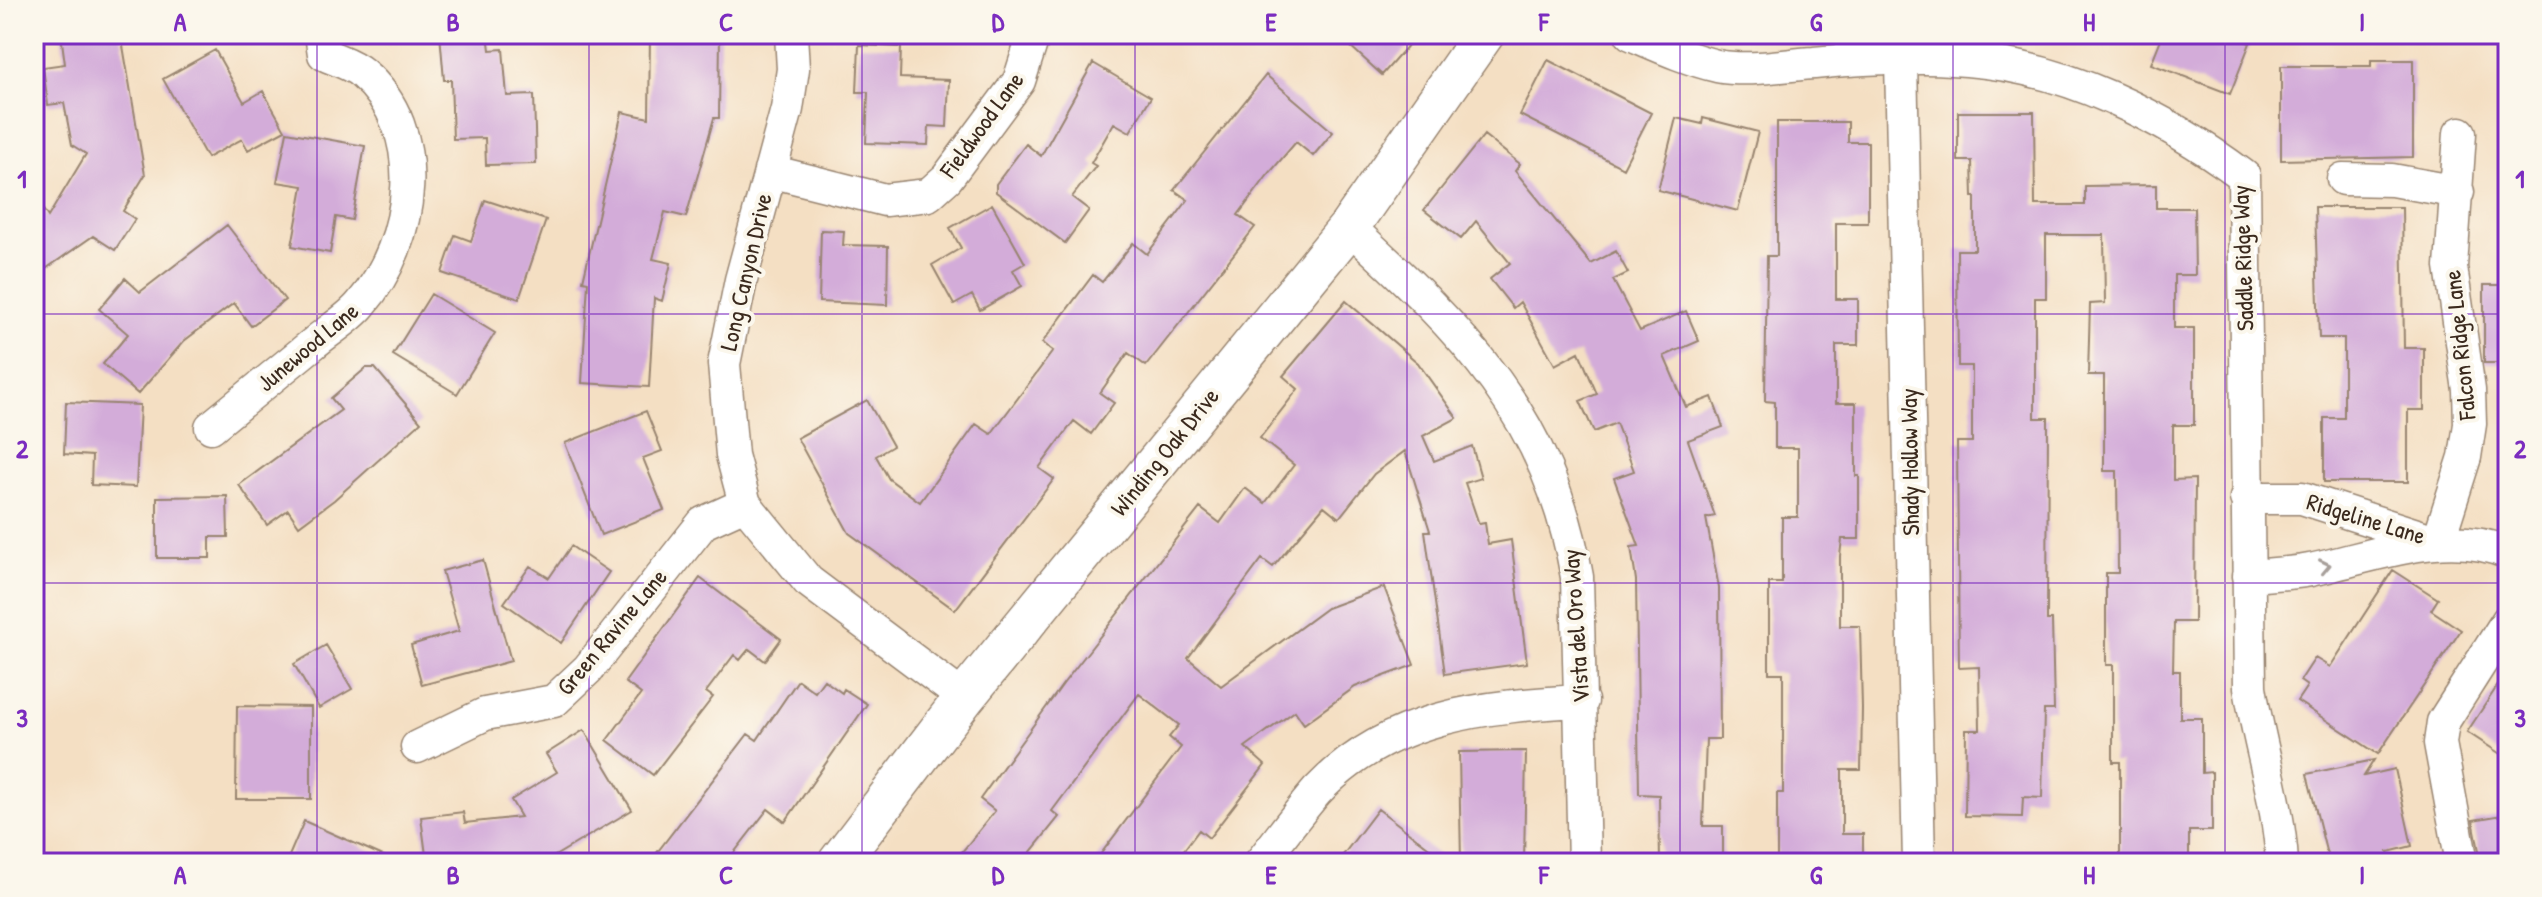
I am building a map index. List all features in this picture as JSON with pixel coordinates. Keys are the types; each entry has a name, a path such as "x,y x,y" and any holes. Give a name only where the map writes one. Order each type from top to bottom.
{"street":[{"name":"Long Canyon Drive","path":"791,34 793,69 789,96 741,280 724,364 732,455 745,504 808,581 964,698"},
{"name":"Fieldwood Lane","path":"770,171 885,200 928,195 947,178 1019,81 1034,34"},
{"name":"Winding Oak Drive","path":"838,863 964,698 1349,227 1484,34"},
{"name":"Saddle Ridge Way","path":"1631,34 1719,66 1968,60 2067,82 2121,104 2197,142 2244,176 2250,687 2281,849"},
{"name":"Junewood Lane","path":"211,427 361,305 389,263 402,223 409,172 402,131 382,93 360,71 322,44"},
{"name":"Shady Hollow Way","path":"1901,61 1919,863"},
{"name":"Falcon Ridge Lane","path":"2438,542 2465,457 2470,424 2469,390 2451,267 2460,133"},
{"path":"2343,179 2392,180 2458,192"},
{"name":"Vista del Oro Way","path":"1349,227 1432,303 1466,340 1526,425 1552,476 1570,533 1577,577 1584,863"},
{"name":"Ridgeline Lane","path":"2246,498 2302,498 2438,542"},
{"name":"Green Ravine Lane","path":"417,747 485,714 554,701 588,669 703,523 745,504"},
{"name":"Ridgeline Lane","path":"2248,576 2306,571 2438,542 2482,542 2508,553"},
{"path":"2462,863 2440,743 2443,722 2508,620"},
{"path":"1260,863 1318,791 1362,754 1411,726 1472,710 1582,701"}],"building":[{"path":"61,34 121,34 145,175 123,211 135,219 115,250 93,236 34,277 34,196 48,217 86,154 72,145 64,103 48,105 43,67 65,64"},
{"path":"440,34 488,34 490,50 503,49 507,96 534,95 536,164 486,165 485,138 453,139 451,80 444,80"},
{"path":"650,34 720,34 719,118 714,118 686,217 665,212 653,259 671,263 662,301 654,298 649,387 582,383 588,282 583,281 622,112 649,118"},
{"path":"1337,34 1418,34 1382,75"},
{"path":"2163,34 2227,34 2250,43 2230,94 2151,64"},
{"path":"859,45 901,47 900,78 949,80 947,127 929,126 928,145 866,143 868,92 857,92"},
{"path":"215,50 244,102 263,91 285,130 248,150 242,139 207,158 163,79"},
{"path":"1548,60 1651,113 1623,168 1520,115"},
{"path":"2371,60 2413,60 2413,157 2281,160 2281,66 2371,66"},
{"path":"1093,63 1151,97 1130,132 1114,123 1091,163 1096,166 1072,197 1089,210 1065,243 996,192 996,184 1026,144 1041,156"},
{"path":"1266,75 1333,132 1313,156 1296,142 1267,176 1238,215 1255,227 1146,366 1128,353 1100,393 1114,403 1091,434 1074,421 1039,468 1054,479 955,610 849,533 797,438 867,400 893,446 876,456 889,479 920,502 976,424 991,434 1053,351 1042,343 1093,275 1102,282 1133,243 1147,254 1188,200 1174,190"},
{"path":"1958,112 2034,112 2035,205 2085,205 2085,186 2156,185 2156,208 2194,208 2195,275 2174,275 2174,328 2194,328 2194,425 2173,425 2173,480 2195,479 2194,622 2174,622 2173,671 2180,671 2180,718 2202,718 2202,773 2212,772 2212,831 2189,831 2189,863 2120,863 2120,762 2113,762 2113,665 2106,665 2106,573 2118,573 2117,471 2104,471 2104,375 2088,375 2090,304 2105,303 2104,235 2046,235 2046,298 2035,298 2035,418 2048,418 2047,620 2052,620 2054,710 2044,710 2042,798 2023,797 2022,817 1965,816 1966,730 1980,730 1979,667 1959,668 1957,442 1972,442 1972,366 1958,366 1957,250 1975,250 1975,197 1972,161 1958,161"},
{"path":"1676,118 1702,124 1703,118 1758,132 1738,211 1658,190"},
{"path":"1777,122 1848,122 1848,142 1868,142 1868,223 1836,223 1836,299 1858,299 1858,345 1836,345 1836,403 1856,403 1856,476 1859,476 1859,539 1842,539 1840,626 1860,626 1862,708 1861,770 1842,770 1842,834 1863,834 1863,863 1777,863 1777,793 1783,793 1783,673 1769,673 1769,583 1782,583 1782,517 1798,517 1798,448 1775,448 1775,402 1765,401 1767,256 1777,256"},
{"path":"287,132 365,146 352,220 336,217 330,253 292,246 303,186 277,182"},
{"path":"1484,135 1520,164 1515,171 1591,264 1616,251 1628,273 1613,280 1640,331 1686,311 1699,341 1664,356 1686,407 1712,397 1723,427 1688,440 1715,516 1706,518 1719,588 1720,739 1706,739 1703,826 1723,826 1723,863 1660,863 1659,795 1639,794 1636,580 1631,547 1639,546 1614,478 1634,471 1616,423 1594,432 1580,401 1597,394 1579,352 1555,365 1520,302 1513,308 1490,279 1510,263 1476,221 1461,239 1424,210"},
{"path":"485,200 546,220 519,299 442,273 455,235 471,241"},
{"path":"992,204 1025,263 1013,270 1022,286 980,310 972,295 954,305 932,265 961,248 950,228"},
{"path":"2315,207 2402,207 2404,348 2424,348 2424,410 2408,410 2408,482 2324,482 2324,418 2344,418 2344,338 2319,338"},
{"path":"227,225 285,300 251,326 234,303 184,341 138,394 103,364 128,334 99,309 125,278 140,292"},
{"path":"821,230 844,231 843,245 888,246 887,305 819,302"},
{"path":"2484,285 2508,285 2508,363 2484,363"},
{"path":"431,294 495,333 457,394 393,355"},
{"path":"1346,301 1418,363 1457,418 1423,436 1434,461 1472,446 1481,478 1465,483 1479,524 1485,523 1488,544 1511,540 1527,663 1445,674 1425,531 1430,531 1405,451 1374,474 1339,518 1324,506 1273,567 1262,559 1188,658 1221,686 1327,608 1384,587 1414,665 1355,687 1304,724 1295,711 1245,747 1265,765 1209,838 1199,830 1174,863 1094,863 1181,747 1169,737 1179,725 1139,694 1052,811 1059,817 1022,863 953,863 995,811 980,799 1063,684 1200,508 1220,523 1245,488 1265,503 1294,465 1260,438 1298,389 1283,376"},
{"path":"366,368 375,368 421,422 334,500 299,526 288,510 267,525 239,485 341,410 331,398"},
{"path":"66,402 140,405 136,487 91,485 92,456 64,454"},
{"path":"646,411 662,451 643,458 664,510 601,535 565,443"},
{"path":"227,496 228,537 210,537 210,558 157,558 157,497"},
{"path":"571,546 609,572 561,643 504,603 530,566 549,578"},
{"path":"483,560 511,661 422,685 411,645 459,631 442,571"},
{"path":"2393,570 2438,599 2431,610 2461,630 2378,754 2297,701 2307,686 2300,681 2315,658 2330,667"},
{"path":"700,578 781,639 765,661 749,649 740,660 734,655 706,692 713,697 653,775 607,740 641,694 625,682"},
{"path":"326,645 352,689 319,708 294,664"},
{"path":"2508,670 2508,759 2467,732"},
{"path":"798,680 815,692 824,680 842,693 844,689 867,704 785,822 768,809 726,863 649,863 748,734 757,740"},
{"path":"237,706 311,707 311,799 236,799"},
{"path":"584,730 632,810 543,863 427,863 421,817 463,812 465,823 521,817 511,800 557,772 546,754"},
{"path":"1526,751 1524,863 1461,863 1459,752"},
{"path":"2374,760 2364,776 2395,769 2412,846 2388,852 2390,863 2329,863 2307,774"},
{"path":"1378,809 1449,863 1337,863"},
{"path":"2508,814 2508,857 2481,861 2473,820"},
{"path":"304,821 399,863 286,863"}]}
